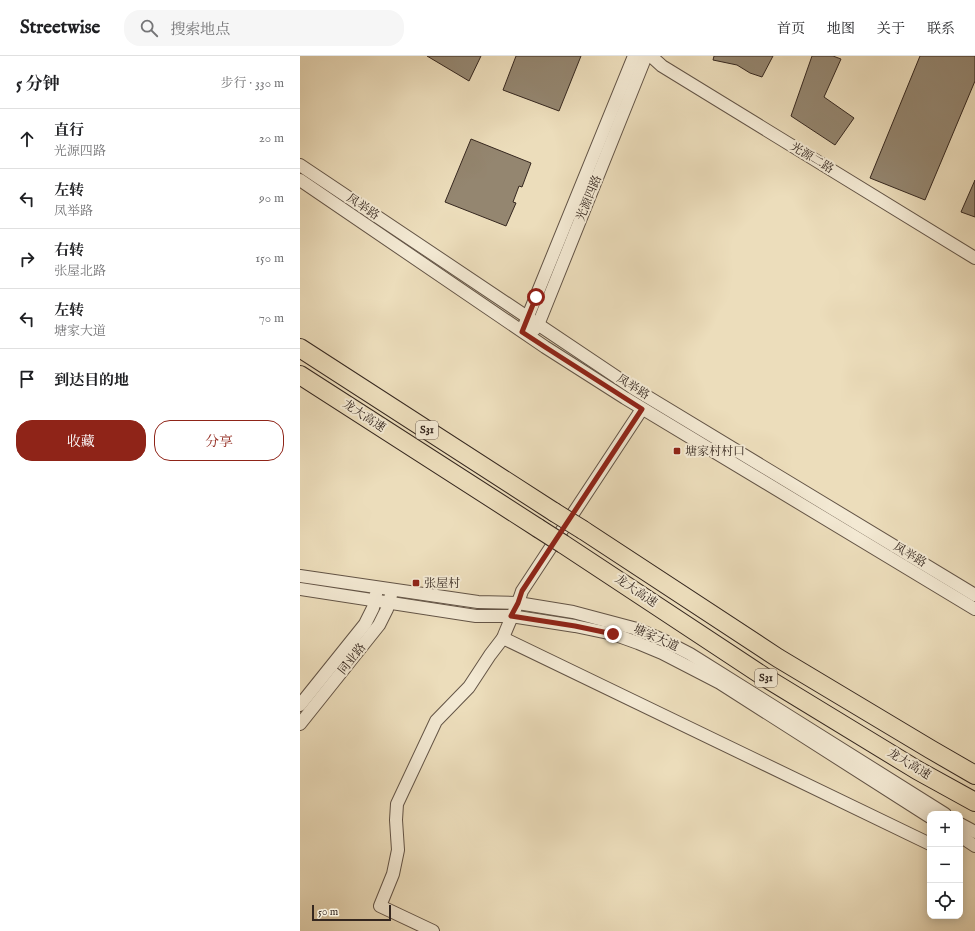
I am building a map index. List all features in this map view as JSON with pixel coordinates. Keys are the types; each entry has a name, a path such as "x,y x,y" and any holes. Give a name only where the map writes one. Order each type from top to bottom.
{"highway":[{"name":"龙大高速","path":"300,348 583,530 778,658 975,775"},
{"name":"龙大高速","path":"300,374 563,544 766,678 917,770 975,802"}],"street":[{"name":"光源四路","path":"533,321 634,56"},
{"name":"光源四路","path":"524,333 533,321 646,56"},
{"name":"光源二路","path":"651,56 662,66 975,258"},
{"name":"凤举路","path":"300,165 633,388 975,595"},
{"name":"凤举路","path":"300,180 524,333 642,409 975,609"},
{"path":"433,931 380,906 393,874 398,850 396,820 397,804 436,720 469,687 503,638 522,591 642,409"},
{"name":"塘家大道","path":"300,576 478,602 518,603 574,612 637,629 664,640 690,654 940,811"},
{"path":"956,583 975,590"},
{"name":"同业路","path":"300,706 365,624 375,601 378,587"},
{"name":"塘家大道","path":"300,589 476,616 511,616 575,626 613,634 662,653 720,683 927,815"},
{"name":"同业路","path":"300,724 379,625 389,603 392,589"},
{"path":"503,638 927,843"},
{"path":"963,826 975,832"},
{"path":"963,840 975,846"}],"building":[{"path":"427,56 481,56 469,81"},
{"path":"516,56 581,56 559,111 503,90"},
{"path":"714,56 773,56 762,77 750,73 737,65 713,60"},
{"path":"812,56 833,56 841,59 824,97 854,118 835,145 791,116"},
{"path":"920,56 975,56 975,81 925,200 870,178"},
{"path":"471,139 531,163 522,187 519,186 513,202 516,203 506,226 445,202"},
{"path":"975,180 975,217 961,212"}],"place":[{"name":"塘家村村口","path":"677,451"},
{"name":"张屋村","path":"416,583"}],"route":[{"path":"536,297 522,332 642,409 522,591 511,616 575,626 613,634"}]}
